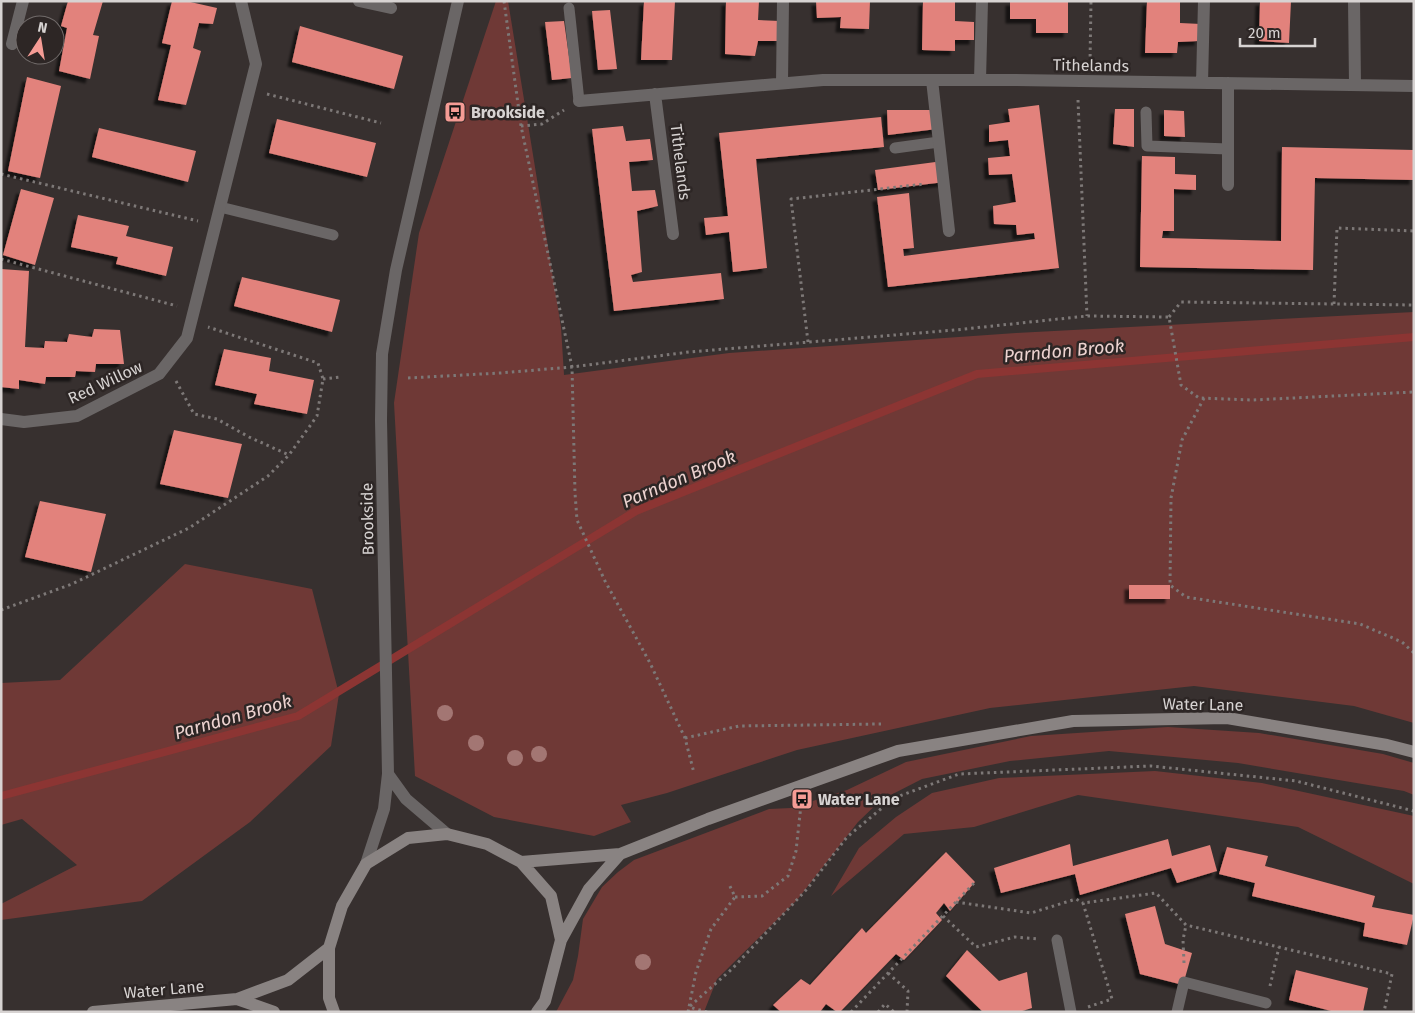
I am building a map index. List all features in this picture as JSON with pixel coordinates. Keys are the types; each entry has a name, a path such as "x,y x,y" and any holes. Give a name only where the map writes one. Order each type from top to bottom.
{"main road":[{"name":"Water Lane","path":"521,862 620,854 708,819 898,751 1072,722 1227,718 1387,744 1414,752"},
{"path":"334,1012 329,998 329,948 342,906 366,864 408,838 447,834 487,844 521,862 551,896 561,940 545,1001 537,1012"},
{"name":"Water Lane","path":"561,940 589,889 620,854"},
{"name":"Water Lane","path":"93,1012 237,999 288,980 329,948"},
{"name":"Water Lane","path":"237,999 274,1012"}],"street":[{"path":"7,43 23,1"},
{"path":"359,1 391,8"},
{"name":"Brookside","path":"366,864 384,809 388,774 382,354 396,270 458,1"},
{"path":"782,83 783,1"},
{"path":"980,80 982,1"},
{"path":"1202,83 1204,1"},
{"path":"1354,1 1355,84"},
{"name":"Red Willow","path":"1,419 24,422 77,416 159,374 187,338 256,64 244,2"},
{"name":"Tithelands","path":"579,101 823,80 1083,81 1414,86"},
{"path":"932,80 949,231"},
{"path":"1228,83 1228,185"},
{"name":"Tithelands","path":"655,94 673,234"},
{"path":"388,774 406,799 447,834"}],"lane":[{"path":"569,8 579,101"},
{"path":"1146,112 1147,146 1228,149"},
{"path":"894,148 939,142"},
{"path":"220,207 333,235"},
{"path":"1057,940 1071,1012"},
{"path":"1176,1012 1184,982 1266,1003"}],"path":[{"path":"504,1 520,126 572,367 574,493 577,520 605,581 650,663 685,738 694,772"},
{"path":"1087,316 1083,81 1091,1"},
{"path":"250,89 381,123"},
{"path":"520,126 542,124 579,101"},
{"path":"1,174 215,226"},
{"path":"808,342 791,199 944,182"},
{"path":"1334,304 1336,228 1414,231"},
{"path":"1,259 192,316 318,363 323,379 317,416 289,454 268,476 189,528 72,584 1,610"},
{"path":"1414,305 1181,302 1169,317 1181,385 1200,398 1253,400 1414,392"},
{"path":"408,378 572,367 689,352 1087,316 1169,317"},
{"path":"167,364 194,414 217,419 249,437 289,454"},
{"path":"323,379 340,377"},
{"path":"1204,398 1182,440 1171,498 1170,585 1186,598 1360,624 1402,642 1414,653"},
{"path":"685,738 739,726 881,724"},
{"path":"688,1010 732,969 807,889 847,837 894,798 959,774 1151,766 1296,781 1414,811"},
{"path":"735,897 762,896 788,876 796,851 802,799"},
{"path":"851,1012 976,881"},
{"path":"729,884 735,897"},
{"path":"956,902 1031,913 1076,899 1083,903 1156,893 1186,925 1392,974 1384,1012"},
{"path":"688,1010 696,972 711,929 735,897"},
{"path":"1071,1012 1112,1000 1083,903"},
{"path":"943,916 976,947 1015,936 1057,940"},
{"path":"1184,982 1183,940 1186,925"},
{"path":"1266,1003 1279,947"},
{"path":"888,973 908,991 907,1012"},
{"path":"878,1012 885,1004 894,1012"},
{"path":"688,1010 707,1012"}],"shaded area":[{"path":"496,1 508,1 561,327 564,375 729,353 1016,333 1414,312 1414,723 1354,706 1194,686 990,708 797,750 667,793 621,805 631,822 594,836 494,817 415,776 394,403 419,233"},
{"path":"185,564 312,589 339,694 331,746 250,822 142,901 1,920 1,904 77,865 22,819 1,825 1,683 60,680"},
{"path":"1168,727 1259,733 1383,754 1414,763 1414,795 1404,791 1238,763 1109,751 1010,761 922,779 881,800 858,822 797,900 717,979 704,1012 556,1012 573,980 583,919 602,887 634,860 769,809 791,808 847,790 906,762 1031,736"},
{"path":"1155,771 1262,783 1414,816 1414,884 1298,827 1078,795 974,827 904,834 831,896 859,848 896,817 932,793 999,778"}],"building":[{"path":"68,1 103,1 93,35 99,36 90,79 59,71 60,65 65,65 67,28 65,27 64,15"},
{"path":"172,1 186,1 217,8 213,24 199,23 193,48 201,51 186,105 158,100 171,45 162,43"},
{"path":"644,1 675,1 672,60 641,60"},
{"path":"726,1 759,1 758,20 780,21 780,41 758,41 755,56 725,54"},
{"path":"816,1 870,1 869,29 840,28 841,17 817,18"},
{"path":"923,1 955,1 955,21 974,22 974,40 955,40 955,51 922,50"},
{"path":"1010,1 1068,1 1068,33 1036,33 1036,19 1010,19"},
{"path":"1147,1 1180,1 1180,23 1201,24 1199,41 1178,42 1177,53 1145,53"},
{"path":"1260,1 1291,1 1289,43 1259,41"},
{"path":"610,10 617,69 598,70 592,11"},
{"path":"564,21 572,78 552,80 545,22"},
{"path":"300,26 403,56 394,89 292,62"},
{"path":"27,77 61,86 40,178 8,171"},
{"path":"1039,105 1059,268 888,287 877,197 909,193 914,248 903,249 904,256 1035,239 1034,233 1017,235 1016,225 994,224 993,206 1016,202 1012,174 989,175 988,158 1010,156 1008,140 989,142 989,125 1010,122 1008,109"},
{"path":"1115,109 1134,109 1134,147 1113,144"},
{"path":"887,110 933,110 937,129 888,135"},
{"path":"1164,110 1184,111 1185,137 1164,136"},
{"path":"881,117 884,147 756,159 767,268 733,272 729,232 706,235 704,218 728,216 719,133"},
{"path":"277,119 376,143 367,177 269,153"},
{"path":"623,126 626,141 650,139 653,160 629,162 632,191 655,190 658,206 637,211 642,272 631,275 633,282 721,273 724,299 614,311 592,129"},
{"path":"99,128 196,151 188,182 92,157"},
{"path":"1282,147 1414,150 1414,180 1315,178 1313,270 1140,267 1142,156 1175,157 1175,174 1196,175 1196,190 1174,189 1174,231 1163,231 1162,238 1281,241"},
{"path":"943,161 945,182 878,190 875,170"},
{"path":"21,189 54,198 35,265 3,255"},
{"path":"78,215 129,226 126,236 173,247 166,276 116,264 118,257 71,247"},
{"path":"1,269 29,271 25,347 44,348 45,341 67,342 69,334 92,337 94,329 120,330 124,364 96,364 95,372 76,371 75,377 46,377 45,384 19,380 19,389 1,387"},
{"path":"242,277 340,300 332,332 234,306"},
{"path":"224,349 271,358 269,371 314,380 307,414 254,404 257,394 215,385"},
{"path":"174,430 242,444 228,498 160,484"},
{"path":"40,501 106,514 91,572 25,557"},
{"path":"1129,585 1170,585 1170,599 1129,599"},
{"path":"1168,839 1172,856 1210,845 1217,871 1177,883 1171,868 1080,895 1075,874 1001,893 994,868 1070,844 1073,866"},
{"path":"1227,847 1268,856 1265,866 1375,896 1372,907 1414,915 1407,945 1363,936 1365,923 1252,896 1255,883 1219,874"},
{"path":"946,852 975,882 950,911 944,903 936,913 942,920 904,960 896,954 840,1012 826,1004 820,1012 781,1012 773,1005 801,979 810,985 862,928 866,933"},
{"path":"1155,906 1165,944 1192,953 1183,985 1140,974 1125,914"},
{"path":"967,950 999,981 1027,972 1032,1008 1019,1012 983,1012 946,976"},
{"path":"1296,970 1368,988 1363,1012 1335,1012 1289,1000"}],"waterway":[{"name":"Parndon Brook","path":"1,796 298,716 636,511 977,374 1414,337"}],"place":[{"name":"Brookside","path":"455,112"},
{"name":"Water Lane","path":"802,799"}]}
